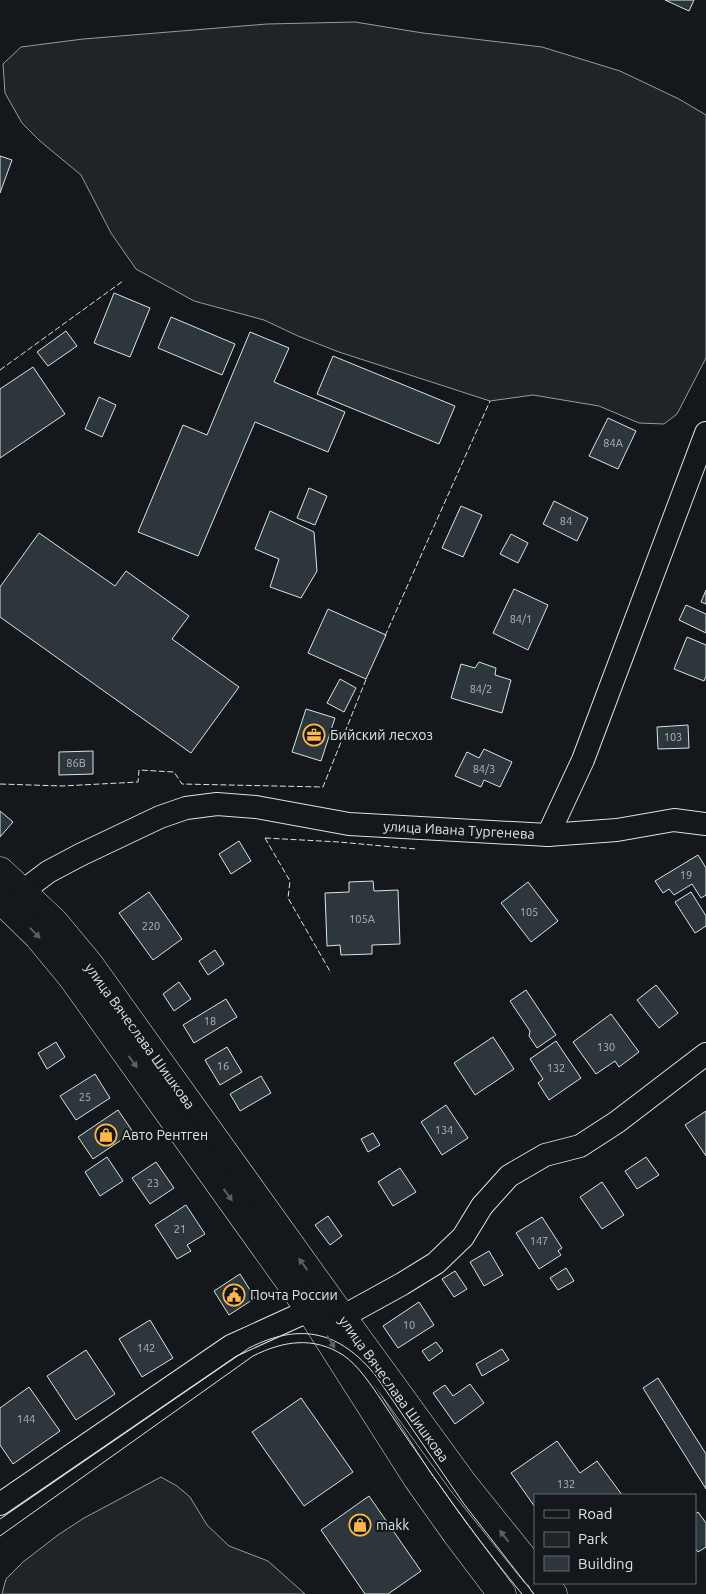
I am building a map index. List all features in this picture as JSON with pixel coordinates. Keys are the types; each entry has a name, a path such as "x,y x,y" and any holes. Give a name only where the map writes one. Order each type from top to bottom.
{"main road":[{"name":"улица Вячеслава Шишкова","path":"0,871 8,903 72,977 310,1310 417,1478 456,1534 502,1594"},
{"name":"улица Вячеслава Шишкова","path":"8,903 54,922 89,964 462,1482 534,1572"},
{"path":"544,1584 553,1594"}],"street":[{"name":"улица Ивана Тургенева","path":"8,903 48,872 80,854 160,817 186,808 218,804 256,807 349,824 548,835 583,760 706,433"},
{"path":"548,835 617,830 674,820 706,824"},
{"path":"342,1317 436,1263 463,1237 482,1206 509,1176 545,1155 580,1146 618,1122 706,1054"},
{"path":"0,1504 232,1346 310,1310"}],"green space":[{"path":"355,22 423,33 542,47 620,71 679,99 706,115 706,358 677,414 664,424 639,423 599,406 533,395 490,401 339,352 264,320 194,301 136,269 111,233 81,175 40,141 22,123 5,93 3,64 21,47 83,39 267,24"},
{"path":"161,1477 177,1486 190,1497 207,1525 229,1546 268,1561 305,1594 2,1594 6,1579 23,1562 58,1535 84,1518"}],"building":[{"path":"665,0 694,0 689,11"},
{"path":"0,156 12,160 0,193"},
{"path":"114,293 150,308 130,357 94,343"},
{"path":"171,317 235,344 222,375 158,348"},
{"path":"66,331 77,346 48,366 37,352"},
{"path":"250,332 289,348 274,382 345,412 328,452 255,422 198,556 138,532 183,425 207,435"},
{"path":"333,356 455,406 439,444 317,394"},
{"path":"33,367 65,414 0,458 0,389"},
{"path":"99,397 116,405 102,437 85,429"},
{"path":"608,418 636,431 618,469 589,456"},
{"path":"309,488 327,496 315,525 297,518"},
{"path":"554,501 588,518 577,541 543,524"},
{"path":"461,506 482,515 463,557 442,548"},
{"path":"270,511 314,532 317,571 301,598 270,587 279,559 255,549"},
{"path":"39,533 115,586 126,571 189,616 172,639 239,687 191,753 0,617 0,587"},
{"path":"511,534 528,543 518,563 500,554"},
{"path":"514,589 548,605 528,650 493,633"},
{"path":"706,590 706,604 701,602"},
{"path":"686,605 706,614 706,633 679,620"},
{"path":"328,609 386,635 366,679 308,653"},
{"path":"687,637 706,645 706,676 704,681 674,669"},
{"path":"479,662 496,668 495,675 511,680 502,713 451,698 461,664 475,668"},
{"path":"340,679 356,688 344,712 327,703"},
{"name":"Бийский лесхоз","path":"306,709 335,718 321,761 292,752"},
{"path":"688,725 689,748 658,749 657,727"},
{"path":"484,749 512,762 500,787 484,780 481,787 455,776 467,752 479,758"},
{"path":"93,751 93,774 59,775 59,752"},
{"path":"0,811 13,822 0,837"},
{"path":"239,841 251,861 231,874 219,854"},
{"path":"698,855 706,868 706,895 701,898 692,884 674,895 669,889 663,893 655,881"},
{"path":"373,881 374,891 398,890 400,944 372,945 372,954 341,955 340,945 327,946 325,893 349,892 349,882"},
{"path":"528,882 558,921 531,942 501,903"},
{"path":"149,892 182,939 153,960 119,913"},
{"path":"691,892 706,916 706,926 695,933 675,902"},
{"path":"215,950 224,964 208,975 199,961"},
{"path":"179,982 191,999 174,1011 163,994"},
{"path":"656,985 678,1013 659,1028 637,1000"},
{"path":"526,990 556,1035 537,1048 529,1036 530,1031 510,1001"},
{"path":"226,999 237,1017 194,1043 183,1025"},
{"path":"611,1014 639,1052 619,1067 615,1061 596,1074 573,1042"},
{"path":"493,1037 514,1069 475,1095 454,1063"},
{"path":"556,1041 581,1078 549,1100 538,1083 543,1079 530,1059"},
{"path":"56,1042 65,1057 47,1069 38,1053"},
{"path":"227,1047 242,1072 220,1085 205,1060"},
{"path":"95,1074 110,1098 76,1120 60,1096"},
{"path":"261,1076 271,1093 240,1111 230,1094"},
{"path":"446,1105 468,1138 442,1155 421,1122"},
{"name":"Авто Рентген","path":"118,1110 133,1132 93,1159 78,1137"},
{"path":"706,1111 706,1156 685,1125"},
{"path":"373,1133 380,1145 368,1152 361,1139"},
{"path":"107,1157 123,1181 100,1196 85,1172"},
{"path":"646,1157 659,1175 637,1189 625,1171"},
{"path":"156,1162 174,1188 150,1204 132,1178"},
{"path":"400,1168 416,1192 393,1206 378,1182"},
{"path":"602,1182 624,1215 602,1229 580,1197"},
{"path":"186,1205 205,1234 187,1245 191,1251 177,1259 155,1225"},
{"path":"328,1216 342,1236 330,1245 315,1225"},
{"path":"542,1217 562,1248 558,1251 561,1255 539,1269 516,1233"},
{"path":"489,1251 503,1275 484,1286 470,1262"},
{"path":"566,1268 574,1281 558,1290 550,1278"},
{"path":"455,1271 467,1289 454,1297 442,1279"},
{"name":"Почта России","path":"240,1274 255,1298 229,1315 214,1291"},
{"path":"419,1302 434,1325 398,1348 383,1326"},
{"path":"150,1320 173,1358 142,1377 119,1339"},
{"path":"436,1342 443,1351 429,1361 422,1351"},
{"path":"502,1349 509,1360 482,1376 476,1364"},
{"path":"86,1350 115,1394 76,1420 47,1376"},
{"path":"658,1378 706,1454 706,1489 643,1388"},
{"path":"470,1384 484,1403 455,1424 433,1393 445,1385 453,1396"},
{"path":"29,1387 60,1431 13,1464 0,1445 0,1408"},
{"path":"301,1398 353,1472 304,1506 252,1432"},
{"path":"557,1441 580,1473 597,1461 621,1494 534,1494 534,1506 511,1473"},
{"path":"369,1496 421,1571 388,1594 365,1594 321,1530"},
{"path":"698,1512 706,1523 706,1547 698,1552 696,1549 696,1513"}],"tram line":[{"path":"0,1519 249,1348 285,1335 318,1335 348,1349 376,1376 464,1504 534,1594"},
{"path":"0,1536 253,1356 287,1344 309,1343 332,1349 349,1359 359,1370 456,1508 522,1594"}],"fence":[{"path":"0,370 123,281"},
{"path":"385,636 490,401"},
{"path":"0,784 62,786 138,782 139,770 174,772 182,784 323,787 367,677"},
{"path":"265,838 290,881 288,898 331,973"},
{"path":"265,838 416,849"}],"place":[{"name":"Бийский лесхоз","path":"314,735"},
{"name":"Авто Рентген","path":"106,1135"},
{"name":"Почта России","path":"234,1295"},
{"name":"makk","path":"360,1525"}]}
